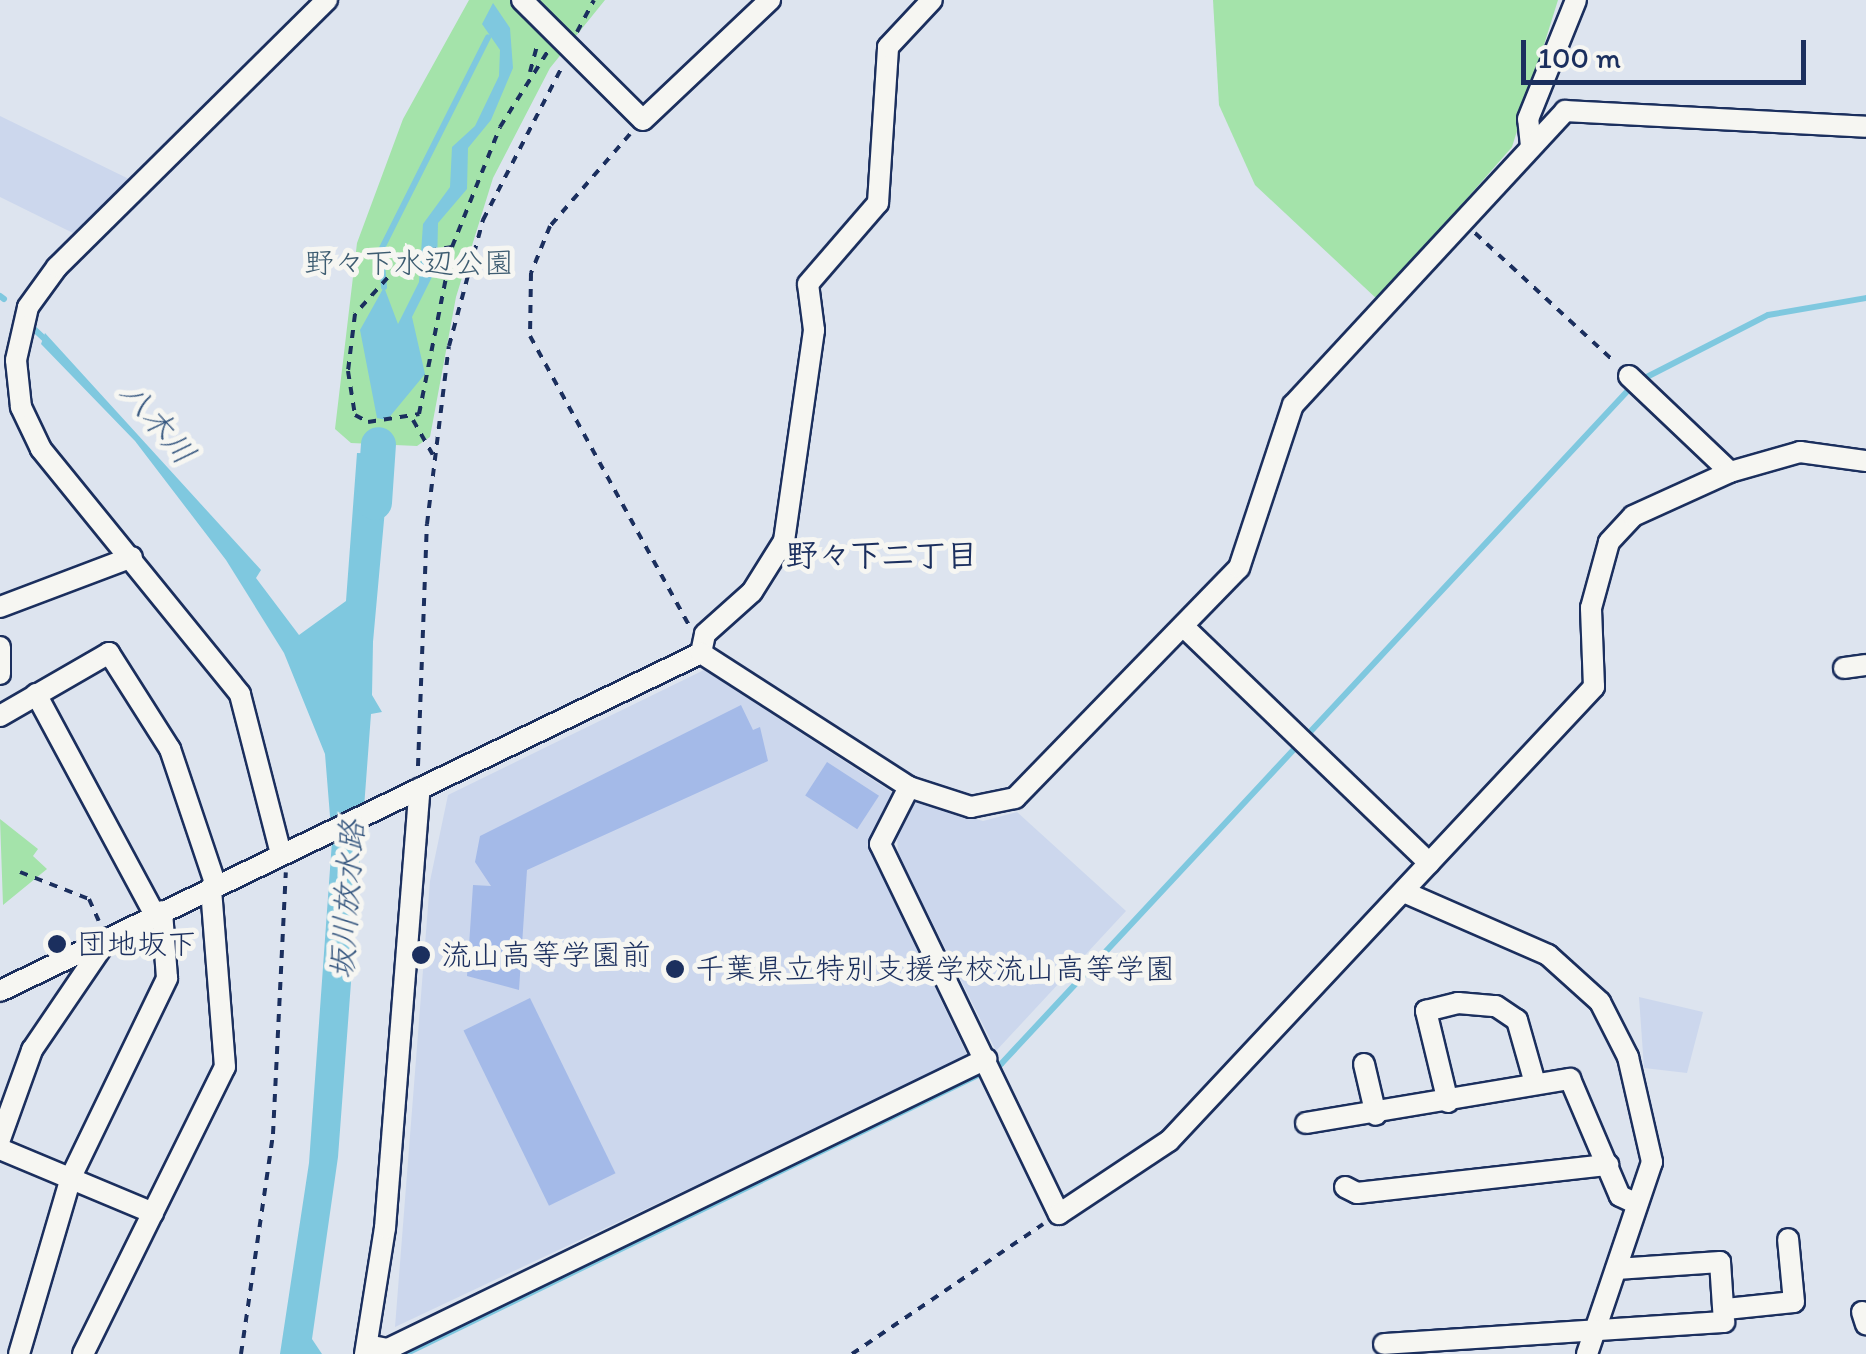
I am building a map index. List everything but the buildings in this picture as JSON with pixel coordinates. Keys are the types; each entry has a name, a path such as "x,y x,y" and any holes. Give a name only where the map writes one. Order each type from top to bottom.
{"street":[{"path":"289,850 240,694 29,428 16,360 28,307 57,267 327,0"},
{"path":"522,0 644,120 770,0"},
{"path":"0,990 701,647 752,592 784,541 814,330 808,284 878,202 888,47 932,0"},
{"path":"1531,146 1528,119 1576,0"},
{"path":"701,647 909,786 972,807 1015,798 1185,628 1247,552 1293,405 1531,146 1578,106 1866,127"},
{"path":"1635,381 1730,472"},
{"path":"909,786 880,844 1059,1214 1168,1141 1594,687 1591,608 1609,542 1633,516 1730,472 1800,452 1866,461"},
{"path":"0,607 132,557"},
{"path":"1185,628 1429,864"},
{"path":"0,648 0,674"},
{"path":"0,716 109,653 170,749 213,887 225,1067 83,1354"},
{"path":"1844,668 1866,664"},
{"path":"18,1354 70,1177 168,978 158,913 36,694"},
{"path":"413,791 366,1350 388,1349 991,1069"},
{"path":"1404,892 1528,943 1600,1002 1628,1057 1652,1150 1587,1354"},
{"path":"0,1139 36,1043 108,938"},
{"path":"1448,1102 1426,1012 1458,1003 1496,1006 1517,1020 1536,1083"},
{"path":"1364,1064 1376,1115"},
{"path":"1306,1123 1376,1115 1536,1083 1570,1080 1620,1196 1635,1204"},
{"path":"0,1149 153,1213"},
{"path":"1345,1187 1357,1193 1608,1165"},
{"path":"1726,1310 1794,1302 1788,1239"},
{"path":"1384,1344 1724,1322 1720,1262 1616,1269"}],"path":[{"path":"413,420 430,382 452,248 530,72 540,36 550,48 530,72"},
{"path":"413,791 434,455 483,220 548,86 574,52"},
{"path":"644,120 550,226 531,273 530,336 701,647"},
{"path":"1462,221 1635,381"},
{"path":"413,420 388,425 356,414 350,327 378,284 409,254 420,259 452,248"},
{"path":"413,420 434,455"},
{"path":"241,1354 273,1134 289,922 289,850"},
{"path":"20,872 89,900 108,938"},
{"path":"852,1354 1059,1214"}],"shaded area":[{"path":"0,116 131,180 73,233 0,197"},
{"name":"千葉県立特別支援学校流山高等学園","path":"704,670 893,793 867,845 968,1057 395,1327 430,881 448,795"},
{"path":"915,802 983,821 1017,812 1126,911 996,1051 898,853 897,835"},
{"path":"1639,997 1703,1012 1687,1073 1644,1068"}],"green space":[{"name":"野々下水辺公園","path":"469,0 605,0 550,68 493,178 456,297 430,437 417,446 351,443 335,429 357,243 403,119"},
{"path":"1213,0 1558,0 1512,147 1378,300 1255,185 1219,105"},
{"path":"0,819 38,849 33,856 47,869 3,905"}],"water":[{"path":"493,3 510,28 513,68 491,120 468,148 467,189 438,223 437,267 412,317 425,374 387,420 377,418 360,330 384,287 398,324 419,282 423,224 450,187 452,147 475,126 499,76 500,50 482,24"},
{"path":"45,333 261,570 256,578 299,635 346,601 357,453 390,454 373,642 372,695 382,712 371,714 338,1157 312,1339 322,1354 280,1354 309,1163 332,841 325,754 284,653 226,560 135,441 41,344"}],"waterway":[{"path":"384,287 381,250 488,37"},
{"name":"八木川","path":"0,296 4,299"},
{"path":"405,1354 1001,1064 1635,383 1768,315 1866,298"},
{"name":"八木川","path":"34,329 48,342"},
{"name":"坂川放水路","path":"374,502 378,444"}],"place":[{"name":"団地坂下","path":"57,944"},
{"name":"流山高等学園前","path":"421,955"},
{"name":"千葉県立特別支援学校流山高等学園","path":"675,969"}],"district":[{"name":"野々下二丁目","path":"882,555"}]}
